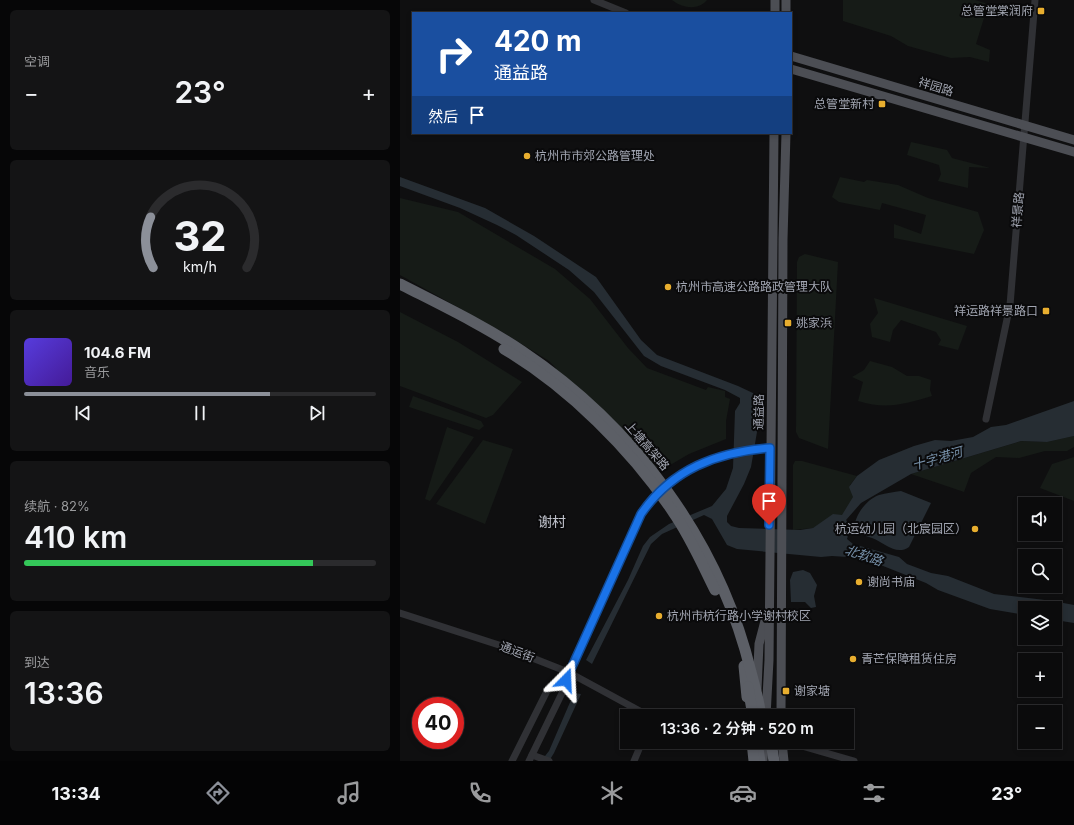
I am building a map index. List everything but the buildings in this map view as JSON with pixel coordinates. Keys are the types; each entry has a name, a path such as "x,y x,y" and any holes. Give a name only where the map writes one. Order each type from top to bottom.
{"highway":[{"name":"上塘高架路","path":"400,284 521,350 588,402 623,436 682,510 704,549 727,598 744,640 759,709"},
{"name":"上塘高架路","path":"400,292 516,356 581,407 617,443 674,512 696,552 720,600 758,709"},
{"path":"744,666 748,709"},
{"path":"753,749 754,761"},
{"path":"759,749 762,761"},
{"path":"765,749 768,761"},
{"path":"772,749 774,761"}],"main road":[{"path":"775,0 775,12"},
{"path":"786,0 786,12"},
{"name":"祥园路","path":"792,56 1074,140"},
{"name":"祥园路","path":"792,69 1074,152"},
{"name":"通益路","path":"760,709 759,644 768,610 770,556 769,525 774,134"},
{"name":"通益路","path":"781,709 783,247 786,134"},
{"path":"762,761 763,749"},
{"path":"783,749 784,761"}],"street":[{"path":"594,0 624,12"},
{"name":"祥景路","path":"986,419 1010,305 1035,0"},
{"path":"549,761 530,758 564,688 568,672 641,514 652,497 692,467 719,457 755,449 770,448"},
{"name":"通运街","path":"400,613 502,646 568,672 636,709"},
{"path":"512,761 549,687 568,672"},
{"path":"634,761 639,749"},
{"path":"812,749 854,761"}],"shaded area":[{"path":"672,0 707,0 699,6 690,7 680,5"},
{"path":"843,0 975,0 985,3 987,8 976,44 990,50 989,62 970,57 951,58 908,46 891,36 843,21"},
{"path":"911,142 947,150 952,158 990,168 969,167 968,188 938,181 941,174 939,165 907,155"},
{"path":"840,177 864,182 867,180 898,185 928,198 978,212 984,230 974,254 894,238 894,224 921,234 926,215 882,203 880,210 839,202 832,197"},
{"path":"400,198 458,212 555,269 590,299 628,348 647,368 706,390 708,387 725,391 725,397 730,399 726,421 726,439 689,454 660,471 602,410 555,371 556,368 549,361 504,333 400,275"},
{"path":"805,254 838,262 828,449 799,438 796,432 797,262 799,257"},
{"path":"874,298 967,326 958,350 938,345 941,340 936,332 901,320 893,330 890,342 872,337 870,324 878,313"},
{"path":"400,312 458,342 522,382 493,415 486,418 400,386"},
{"path":"870,361 892,367 907,376 919,376 931,380 930,390 932,396 895,405 868,404 858,401 863,382 852,377 864,370"},
{"path":"413,396 481,421 484,426 479,430 409,407"},
{"path":"447,427 474,437 430,501 425,499"},
{"path":"1074,436 1074,447 1067,451 1045,451 1019,458 996,457 971,473 964,492 911,474 1021,441 1047,442"},
{"path":"483,440 513,449 485,524 436,504"},
{"path":"1074,457 1074,501 1040,488 1052,464"},
{"path":"795,461 802,461 857,476 850,485 855,495 843,516 813,528 793,530 793,465"}],"water":[{"path":"400,177 485,208 534,236 596,277 641,340 657,355 755,394 759,400 757,432 751,467 727,516 727,522 731,526 739,528 800,530 813,528 833,514 842,515 853,497 849,487 857,476 879,460 914,446 935,440 951,441 973,437 991,427 1006,425 1074,401 1074,436 1047,442 1021,441 911,474 861,503 846,520 851,526 847,539 853,544 899,557 907,564 931,573 948,576 994,594 1053,601 1018,601 1018,614 990,609 938,590 926,583 863,558 832,556 821,557 737,549 727,545 712,519 704,515 662,534 651,544 592,664 586,660 628,580 643,546 650,537 669,524 712,506 726,489 733,468 735,411 740,403 740,398 725,390 661,366 644,356 594,292 569,270 516,235 460,208 400,186"},
{"path":"901,491 931,503 909,547 900,550 890,548 872,538 854,532 858,515 869,501 879,495"},
{"path":"803,570 810,573 817,585 814,596 816,607 811,608 805,602 791,602 790,580 793,572"},
{"path":"1062,603 1074,605 1074,623 1062,621"},
{"path":"574,693 581,694 554,753 549,761 541,761 549,751"}],"place":[{"name":"总管堂棠润府","path":"1041,11"},
{"name":"总管堂新村","path":"882,104"},
{"name":"杭州市市郊公路管理处","path":"527,156"},
{"name":"杭州市高速公路路政管理大队","path":"668,287"},
{"name":"祥运路祥景路口","path":"1046,311"},
{"name":"姚家浜","path":"788,323"},
{"name":"杭运幼儿园（北宸园区）","path":"975,529"},
{"name":"谢尚书庙","path":"859,582"},
{"name":"杭州市杭行路小学谢村校区","path":"659,616"},
{"name":"青芒保障租赁住房","path":"853,659"},
{"name":"谢家塘","path":"786,691"}],"district":[{"name":"谢村","path":"552,522"}],"route":[{"path":"566,680 568,672 641,514 652,497 674,479 692,467 719,457 755,449 770,448 769,525"}],"water label":[{"name":"十字港河","path":"937,458"},
{"name":"北软路","path":"864,555"}]}
